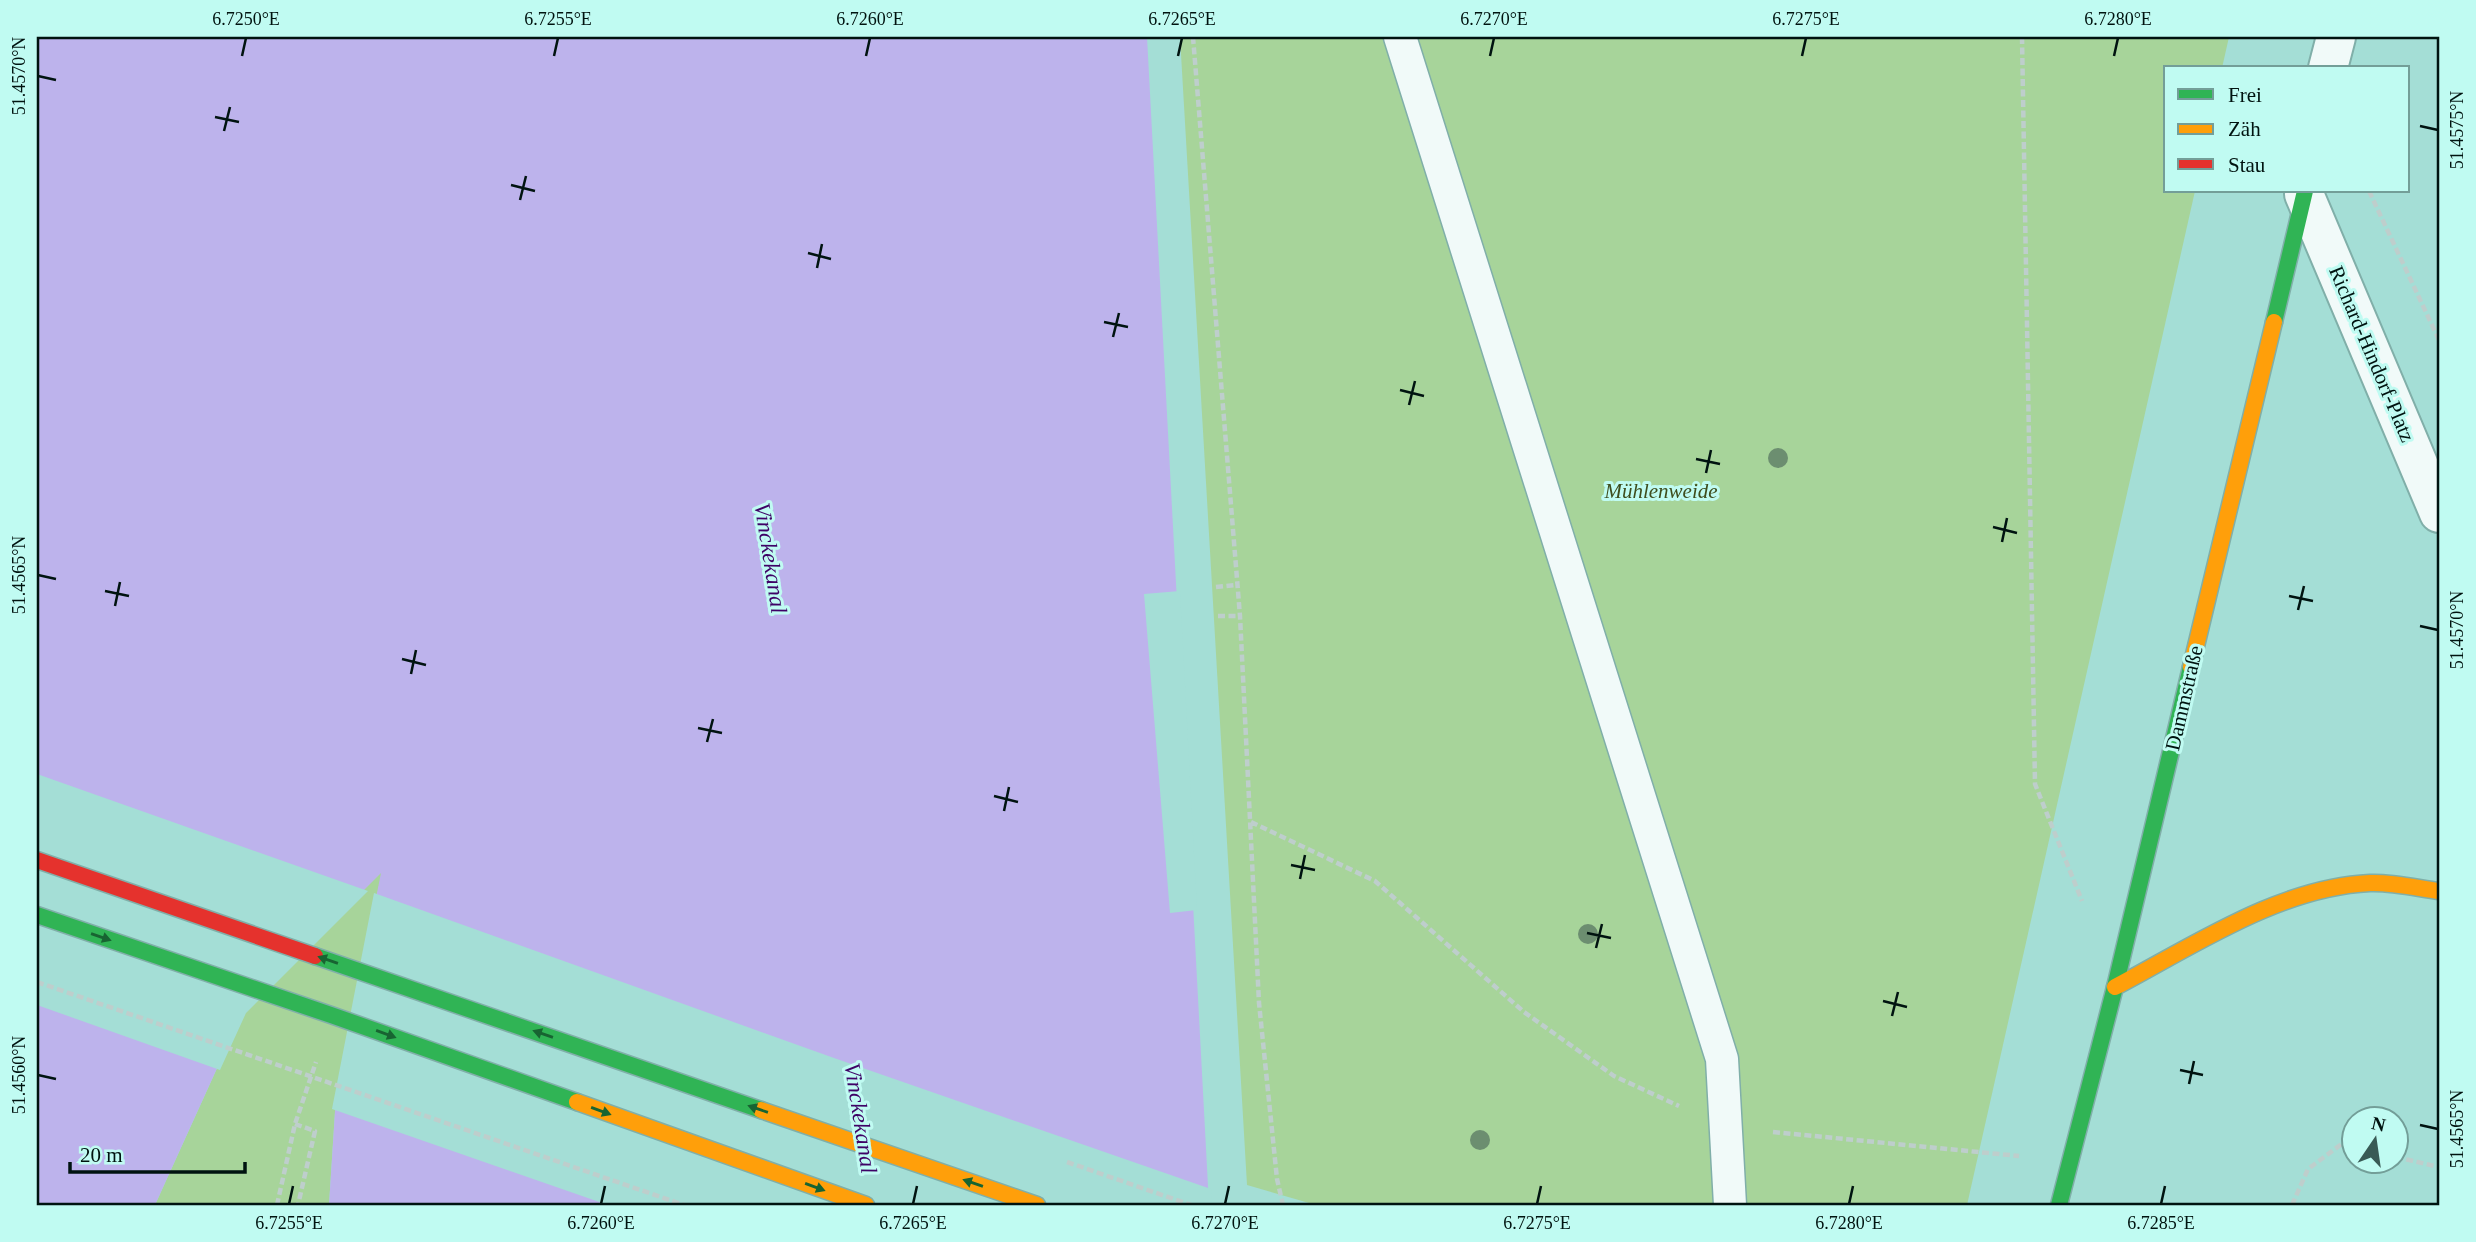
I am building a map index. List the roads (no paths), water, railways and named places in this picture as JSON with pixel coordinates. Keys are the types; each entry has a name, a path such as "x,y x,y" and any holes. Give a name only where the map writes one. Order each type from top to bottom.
{"main road":[{"name":"Dammstraße","path":"2059,1205 2115,987 2305,193"},
{"path":"37,860 1037,1205"},
{"path":"2115,987 2248,917 2305,893 2371,883 2439,891"},
{"path":"37,915 331,1015 866,1205"}],"street":[{"path":"2329,66 2336,37"},
{"name":"Richard-Hindorf-Platz","path":"2305,193 2439,513"}],"lane":[{"path":"1400,37 1722,1059 1730,1205"}],"water":[{"name":"Vinckekanal","path":"37,37 1147,37 1209,1205 329,1205 336,1096 381,873 243,1011 155,1205 37,1205"}],"park label":[{"name":"Mühlenweide","path":"1661,491"}]}
